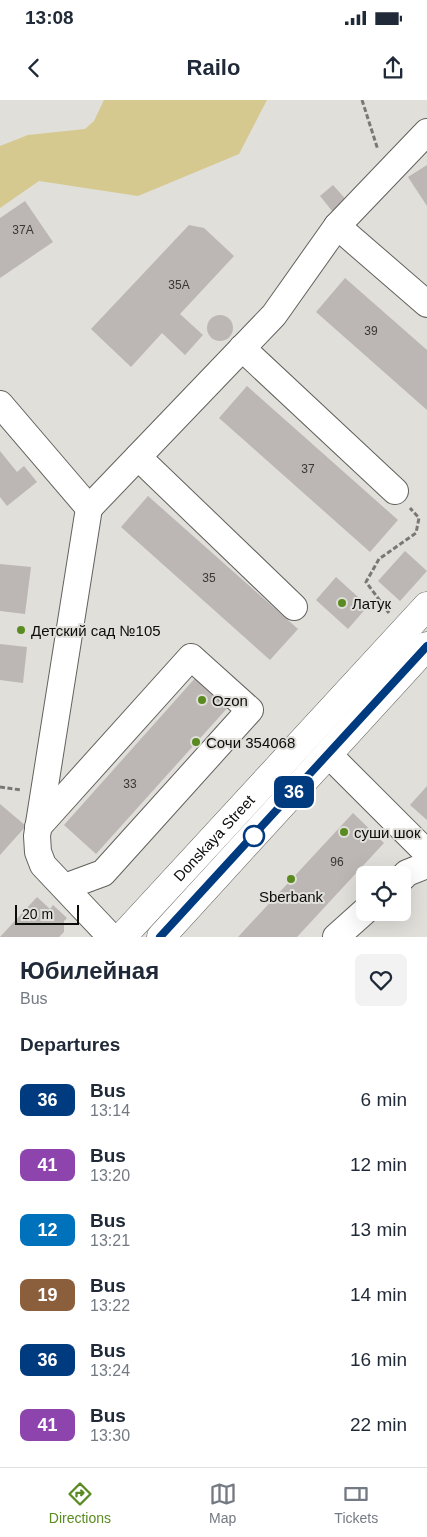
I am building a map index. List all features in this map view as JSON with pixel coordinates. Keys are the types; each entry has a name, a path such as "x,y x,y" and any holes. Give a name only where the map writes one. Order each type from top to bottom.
{"main road":[{"name":"Donskaya Street","path":"122,937 397,626 427,606"},
{"name":"Donskaya Street","path":"161,937 424,650"}],"street":[{"path":"111,937 43,865 38,852 38,827 89,508 274,315 337,226 427,132"},
{"path":"337,226 427,304"},
{"path":"242,348 395,491"},
{"path":"0,404 89,508"},
{"path":"138,457 294,607"},
{"path":"38,827 191,657 250,710 103,873 65,887"},
{"path":"328,754 427,853"},
{"path":"411,872 427,866"},
{"path":"336,937 356,919"}],"path":[{"path":"362,100 376,148 391,169"},
{"path":"395,491 419,518 416,533 379,559 366,582 397,626"}],"shaded area":[{"path":"104,100 267,100 239,154 138,196 39,181 0,208 0,146 28,135 85,129 94,121"}],"building":[{"path":"427,165 427,206 408,177"},
{"path":"333,185 350,204 336,216 320,196"},
{"path":"25,201 53,242 0,278 0,218"},
{"path":"189,225 204,228 234,256 180,314 203,335 185,355 162,333 131,367 91,329"},
{"path":"345,278 427,350 427,410 316,312"},
{"path":"220,315 229,319 233,328 229,337 220,341 211,337 207,328 211,319"},
{"path":"247,386 398,520 370,552 219,418"},
{"path":"0,451 17,472 24,466 37,482 7,506 0,497"},
{"path":"148,496 298,629 270,660 121,527"},
{"path":"405,551 427,571 400,601 378,581"},
{"path":"0,564 31,567 25,614 0,611"},
{"name":"Латук","path":"336,577 368,606 348,629 316,600"},
{"path":"0,644 27,647 23,683 0,680"},
{"path":"197,676 230,705 96,854 64,825"},
{"path":"427,786 427,820 410,805"},
{"path":"0,804 26,826 0,855"},
{"path":"353,813 384,843 363,866 356,866 356,873 297,937 238,937"},
{"path":"37,897 50,909 53,905 67,918 64,921 64,932 59,937 0,937"}],"bus line":[{"name":"36","path":"160,937 427,646"}],"place":[{"name":"Латук","path":"342,603"},
{"name":"Детский сад №105","path":"21,630"},
{"name":"Ozon","path":"202,700"},
{"name":"Сочи 354068","path":"196,742"},
{"name":"суши шок","path":"344,832"},
{"name":"Sberbank","path":"291,879"}]}
